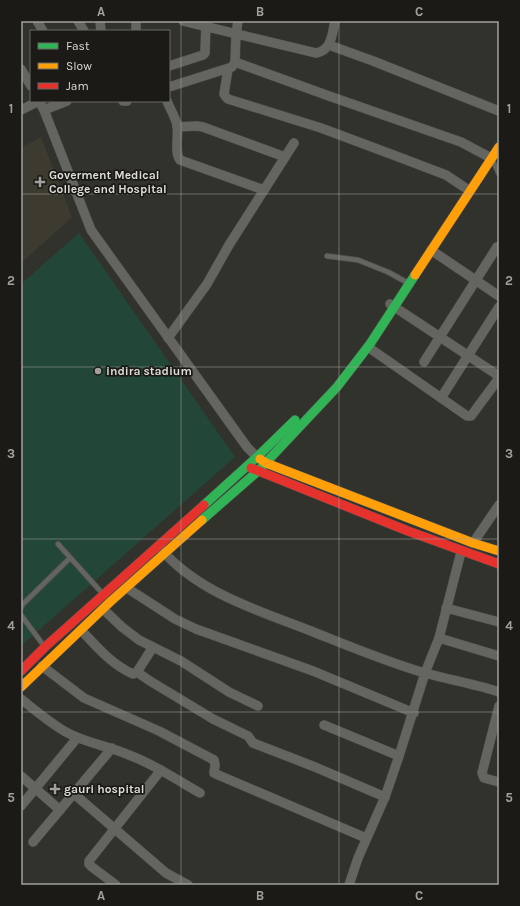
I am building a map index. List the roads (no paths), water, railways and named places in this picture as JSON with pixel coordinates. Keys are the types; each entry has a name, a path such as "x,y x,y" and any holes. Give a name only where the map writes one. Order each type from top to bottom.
{"street":[{"path":"37,21 42,30"},
{"path":"78,21 83,30"},
{"path":"183,21 206,24 236,34 312,52 320,52 329,45 335,21"},
{"path":"170,88 232,67 236,62 236,34 238,21"},
{"path":"170,66 205,53 206,24"},
{"path":"329,45 499,111"},
{"path":"236,62 461,142 489,156"},
{"path":"21,69 30,84"},
{"path":"228,69 224,94 228,99 354,140 446,175 467,190"},
{"path":"21,110 37,102"},
{"path":"40,102 91,230 247,447 257,457 266,462 473,544 499,551"},
{"path":"44,110 64,102"},
{"path":"166,102 177,127 178,157 180,160 264,190"},
{"path":"177,127 203,127 285,157"},
{"path":"21,687 110,602 258,471 337,387 368,347 392,305 489,156 499,136"},
{"path":"168,338 207,284 229,245 294,143"},
{"path":"489,156 499,146"},
{"path":"407,282 431,250 467,190"},
{"path":"424,362 497,247"},
{"path":"431,250 499,296"},
{"path":"368,347 467,416 471,416 499,377 392,305"},
{"path":"21,671 103,594 257,457 293,422 342,370 392,305"},
{"path":"441,398 499,308"},
{"path":"247,465 258,471 461,552 499,564"},
{"path":"473,544 499,505"},
{"path":"158,545 178,567 216,593 360,651 425,673 499,692"},
{"path":"349,885 366,838 385,797 400,756 414,714 425,673 439,638 461,552"},
{"path":"127,588 169,616 196,629 313,671 414,714"},
{"path":"446,608 499,622"},
{"path":"103,609 130,634 181,661 229,692 258,706"},
{"path":"81,630 99,649 131,673 137,672 213,719 248,736 253,743 315,767 385,797"},
{"path":"439,638 499,656"},
{"path":"137,672 153,647"},
{"path":"42,666 84,698 159,731 214,760 214,773 366,838"},
{"path":"21,699 55,725 77,738 131,755 161,770 200,793"},
{"path":"499,706 496,726 482,773 484,778 499,782"},
{"path":"324,725 400,756"},
{"path":"21,806 77,738"},
{"path":"33,842 112,748"},
{"path":"116,885 92,867 89,864 89,861 161,770"},
{"path":"21,776 60,810"},
{"path":"73,793 166,873 188,885"}],"lane":[{"path":"489,156 499,174"},
{"path":"327,256 358,260 388,272 407,282"},
{"path":"58,544 110,602"},
{"path":"21,608 22,605 70,558"},
{"path":"21,615 45,647"}],"place":[{"name":"Goverment Medical College and Hospital","path":"40,182"},
{"name":"indira stadium","path":"98,371"},
{"name":"gauri hospital","path":"55,789"}]}
